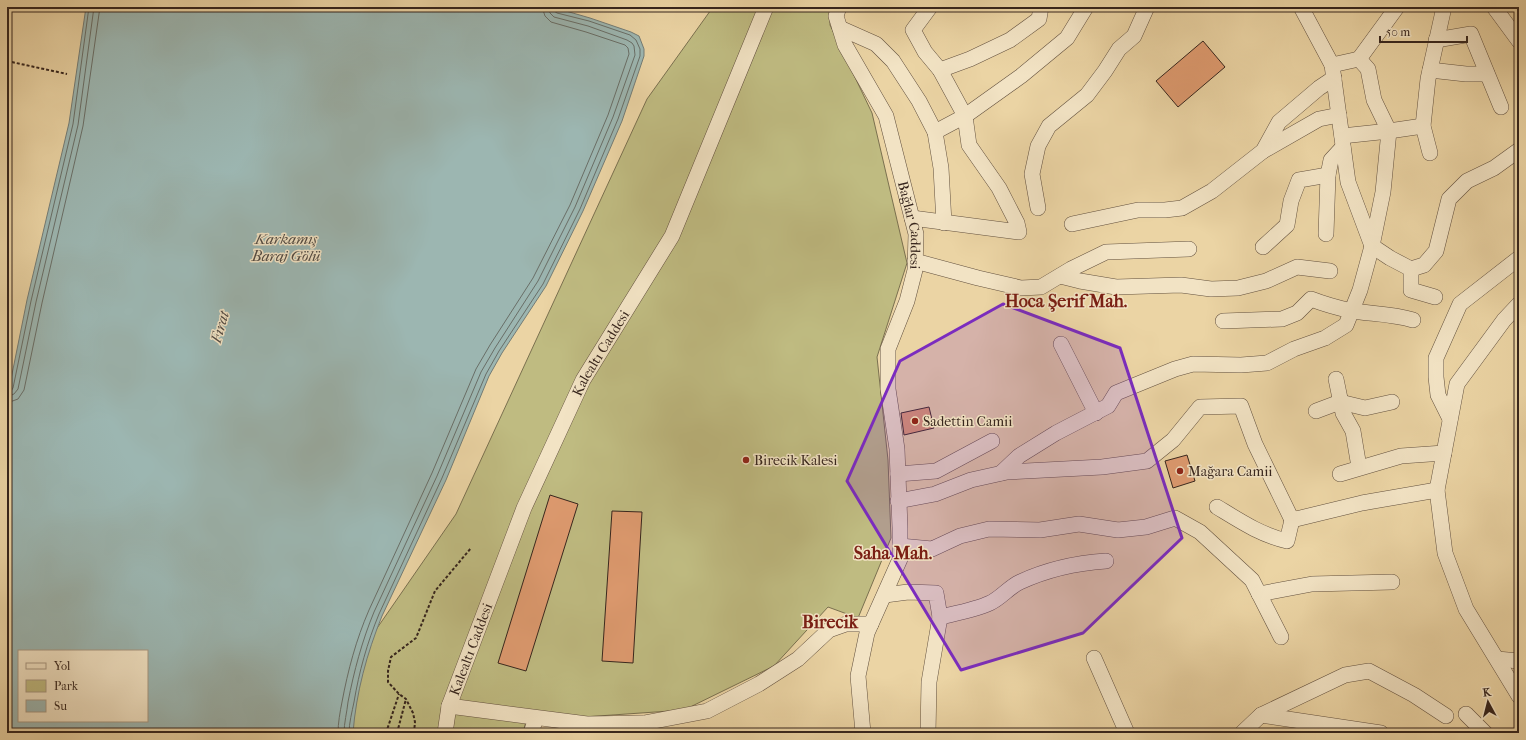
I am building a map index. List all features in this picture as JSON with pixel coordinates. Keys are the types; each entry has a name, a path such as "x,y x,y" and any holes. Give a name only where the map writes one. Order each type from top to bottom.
{"street":[{"name":"Kalealtı Caddesi","path":"445,733 449,706 524,508 583,380 672,236 766,7"},
{"name":"Bağlar Caddesi","path":"839,7 836,16 845,45 886,116 916,234 915,270 907,301 888,349 888,389 897,449 900,559 867,633 858,676 863,733"},
{"path":"912,218 1019,232 1017,223 999,188 969,145 965,116 940,70 925,52 913,30 930,7"},
{"path":"940,70 970,59 1010,40 1038,19 1041,7"},
{"path":"935,132 965,116 1021,76 1067,38 1086,7"},
{"path":"1038,208 1032,174 1038,146 1049,126 1087,95 1119,49 1134,36 1147,7"},
{"path":"1301,7 1333,71 1348,182 1372,246 1411,269 1424,265 1436,251 1449,199 1467,181 1517,156"},
{"path":"1263,151 1279,122 1319,88 1333,71 1359,59 1396,7"},
{"path":"1430,153 1423,126 1430,70 1444,7"},
{"path":"1494,7 1519,41"},
{"path":"840,28 876,44 893,61 919,101 935,132 941,168 944,223"},
{"path":"1436,40 1471,34 1501,107"},
{"path":"1001,473 1019,456 1056,433 1108,406 1116,393 1175,369 1193,364 1241,365 1267,363 1294,350 1325,338 1346,325 1353,311 1360,290 1372,246 1383,192 1389,131 1374,100 1368,69 1359,59"},
{"path":"1430,70 1466,74 1487,74"},
{"path":"1072,224 1138,210 1165,210 1182,208 1212,191 1263,151 1319,119 1339,115"},
{"path":"1326,234 1328,175 1331,160 1342,141 1389,131 1423,126"},
{"path":"1263,247 1287,225 1291,201 1299,180 1328,175"},
{"path":"915,261 1022,288 1041,287 1106,252 1189,249"},
{"path":"1450,419 1438,395 1436,358 1460,304 1519,258"},
{"path":"1060,276 1116,287 1181,285 1211,289 1238,288 1266,281 1297,267 1330,271"},
{"path":"1411,269 1411,290 1434,297"},
{"path":"1224,321 1282,318 1297,313 1311,299 1330,306 1353,311 1397,315 1413,320"},
{"path":"1519,304 1504,320 1457,384 1437,490 1445,553 1466,608 1519,696"},
{"path":"1061,344 1096,413"},
{"path":"1336,379 1343,413 1354,431 1359,467"},
{"path":"1316,411 1340,402 1365,408 1392,402"},
{"path":"898,501 935,494 971,480 1001,473 1053,469 1102,468 1147,461 1173,440 1200,407 1242,406 1255,444 1292,520 1287,541 1271,537 1253,529 1217,507"},
{"path":"898,474 936,471 992,440"},
{"path":"1340,474 1359,467 1401,456 1444,453"},
{"path":"1292,520 1362,503 1437,490"},
{"path":"900,546 932,549 960,536 989,529 1040,530 1079,524 1118,530 1146,527 1175,518 1200,532 1252,580 1281,637"},
{"path":"940,617 991,603 1018,583 1045,572 1082,563 1106,561"},
{"path":"1259,594 1312,584 1392,582"},
{"path":"885,595 908,592 936,593 940,617 929,682 928,733"},
{"name":"Kalealtı Caddesi","path":"449,706 587,724 602,728 646,728 707,711 759,684 798,659 829,630 846,624 871,624"},
{"path":"1094,658 1127,733"},
{"path":"1497,659 1519,661"},
{"path":"1242,733 1261,715 1345,675 1369,671 1414,695 1446,716"},
{"path":"1466,714 1485,733"},
{"path":"1261,715 1381,733"},
{"path":"531,733 536,718"}],"path":[{"path":"7,61 67,74"},
{"path":"414,733 415,722 413,713 406,699 388,682 388,671 391,656 416,638 435,591 471,548"},
{"path":"386,733 399,694"},
{"path":"397,733 406,699"}],"highlighted area":[{"path":"1003,304 1120,348 1182,538 1083,633 961,670 847,481 900,361"}],"green space":[{"path":"713,7 830,7 830,25 872,113 907,263 877,357 888,460 891,538 858,618 828,607 774,666 684,710 526,721 523,733 322,733 346,673 456,514 647,99"}],"water":[{"name":"Karkamış Baraj Gölü","path":"86,7 552,7 590,18 639,36 644,49 644,56 622,121 583,211 546,286 502,353 489,376 446,480 382,616 363,673 354,718 353,733 7,733 7,399 27,300 69,123"}],"building":[{"path":"1203,41 1225,67 1178,107 1156,81"},
{"name":"Sadettin Camii","path":"929,407 934,428 904,435 901,413"},
{"name":"Mağara Camii","path":"1187,455 1195,481 1173,488 1165,461"},
{"path":"550,495 578,504 526,671 498,663"},
{"path":"612,511 642,512 633,663 602,661"}],"place":[{"name":"Sadettin Camii","path":"915,421"},
{"name":"Birecik Kalesi","path":"746,460"},
{"name":"Mağara Camii","path":"1180,471"}],"district":[{"name":"Hoca Şerif Mah.","path":"1066,301"},
{"name":"Saha Mah.","path":"893,553"},
{"name":"Birecik","path":"830,622"}],"water label":[{"name":"Fırat","path":"220,327"}]}
